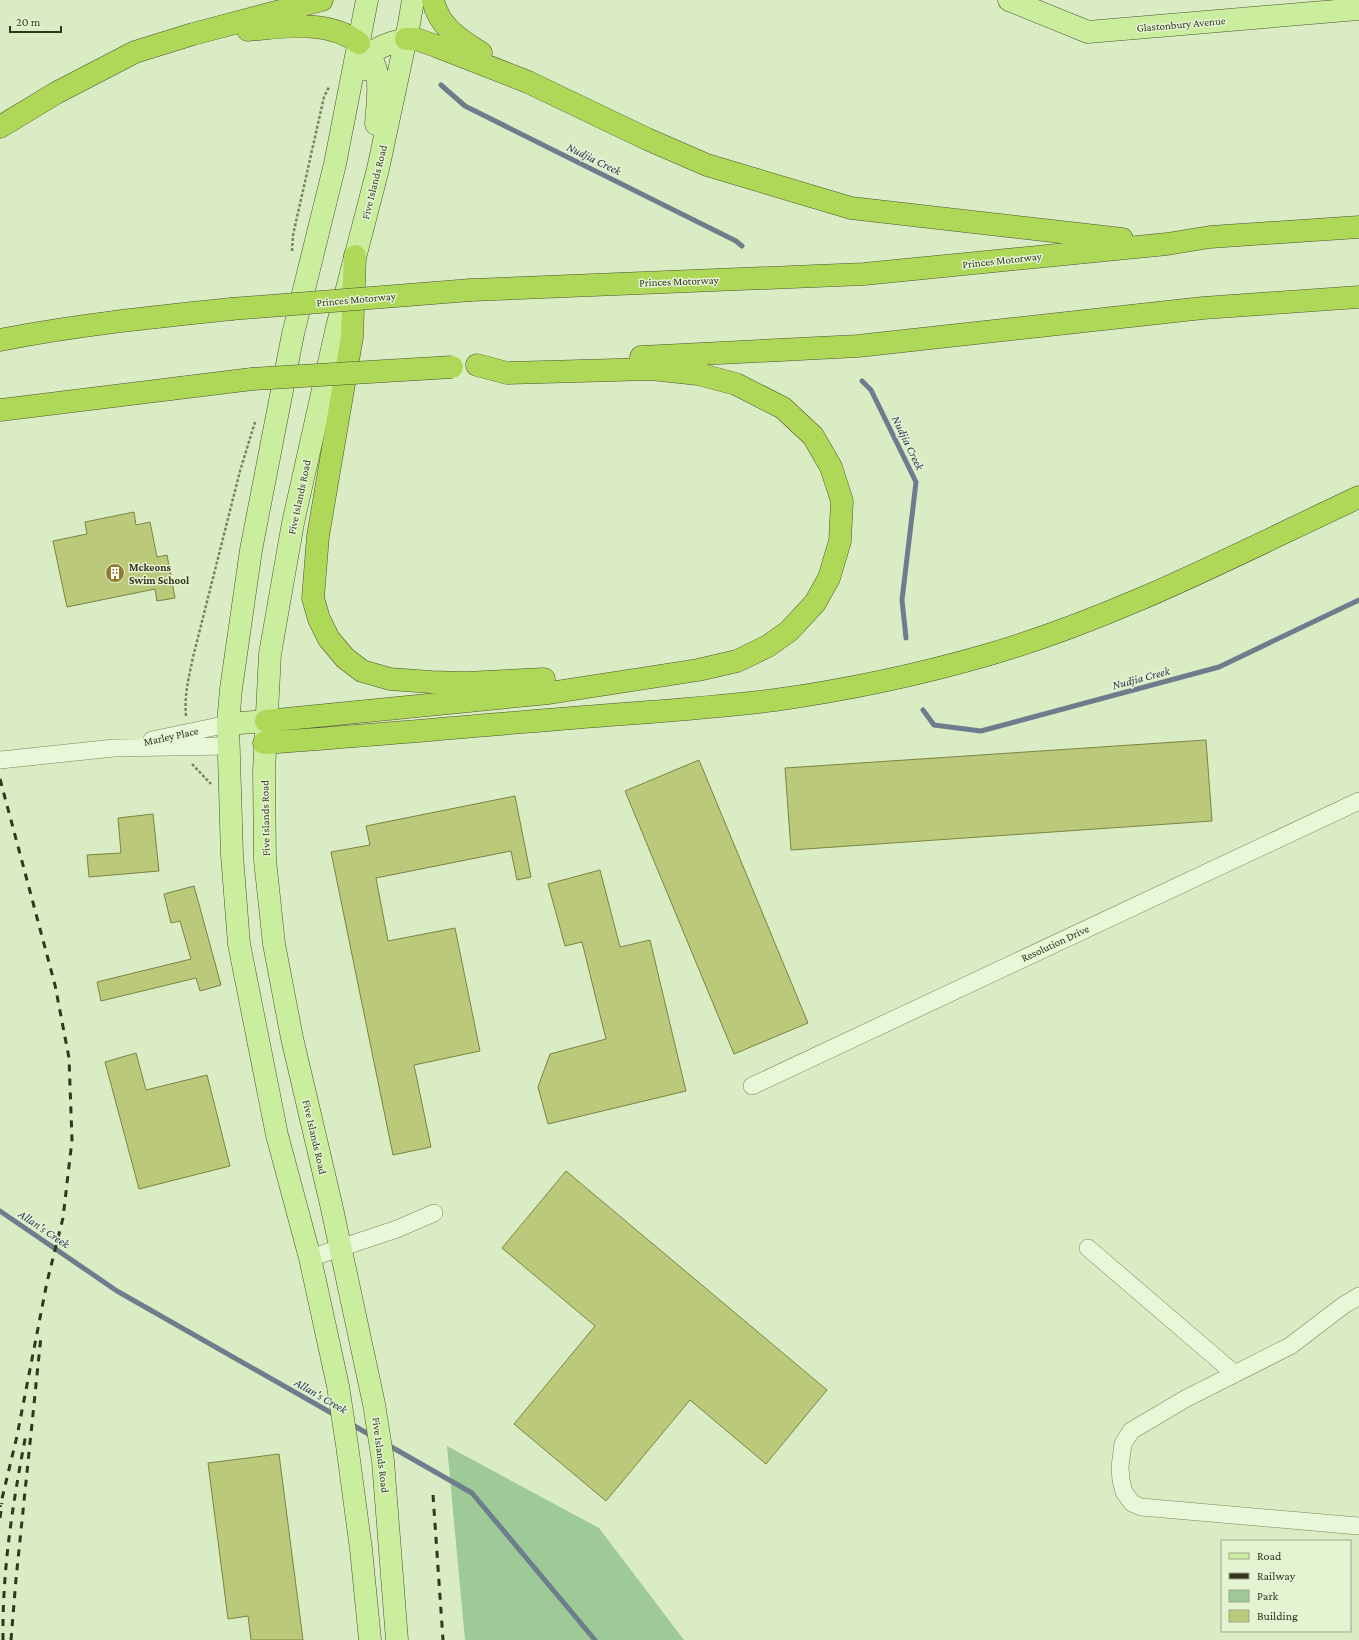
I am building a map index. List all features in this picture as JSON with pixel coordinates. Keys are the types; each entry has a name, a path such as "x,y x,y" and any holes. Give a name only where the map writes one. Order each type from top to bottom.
{"highway":[{"path":"0,127 56,93 135,52 192,34 322,0"},
{"path":"433,0 437,14 450,31 466,44 528,82"},
{"path":"192,34 302,26 342,32 365,49"},
{"path":"406,39 416,40 436,46 528,82 647,139 707,165 851,208 1167,244"},
{"name":"Princes Motorway","path":"0,340 40,332 128,320 231,309 471,290 864,274 1167,244 1210,237 1359,227"},
{"path":"355,256 352,337 321,515 314,567 313,598 319,619 329,639 345,658 362,671 390,678 466,683 564,678 600,684"},
{"path":"0,410 252,379 477,365 858,346 1203,308 1359,297"},
{"path":"266,721 549,693 698,670 737,661 768,646 789,630 815,603 829,578 840,541 842,501 831,467 813,436 783,408 736,384 698,374 651,369 598,369 508,373 477,365"},
{"path":"264,743 774,700 841,689 922,672 1042,638 1125,606 1359,497"}],"main road":[{"path":"367,0 365,49 293,334 251,550 231,689 228,724 232,855 239,944 277,1135 310,1258 338,1386 361,1549 370,1640"},
{"name":"Five Islands Road","path":"397,1640 384,1461 374,1404 341,1248 292,1038 274,944 265,860 264,743 270,654 293,523 337,327 378,169 413,0"},
{"name":"Glastonbury Avenue","path":"1009,0 1088,32 1359,9"},
{"path":"365,49 376,50 388,44 406,39"},
{"path":"365,49 377,70 379,88 368,205"},
{"path":"228,724 266,721"},
{"path":"229,746 264,743"}],"street":[{"name":"Marley Place","path":"114,748 228,724"},
{"name":"Marley Place","path":"0,760 114,748 229,746"},
{"name":"Resolution Drive","path":"752,1086 1359,801"},
{"path":"310,1258 397,1229 434,1214"},
{"path":"1088,1248 1235,1374"},
{"path":"1359,1296 1344,1305 1290,1346 1185,1399 1131,1431 1123,1444 1120,1467 1124,1492 1132,1503 1141,1507 1359,1526"}],"green space":[{"path":"447,1446 599,1528 684,1640 465,1640"}],"building":[{"name":"Mckeons Swim School","path":"134,512 136,525 150,522 157,557 167,555 175,598 157,601 155,589 67,607 53,541 87,534 85,522"},
{"path":"1206,740 1212,821 791,850 785,768"},
{"path":"699,760 808,1023 734,1054 625,791"},
{"path":"515,796 531,877 517,880 511,851 376,878 388,941 455,928 480,1051 414,1065 431,1147 393,1155 331,852 370,845 366,826"},
{"path":"153,814 159,871 89,877 87,855 121,853 118,818"},
{"path":"600,870 620,947 650,940 686,1091 548,1124 538,1087 550,1054 606,1039 582,942 565,946 548,884"},
{"path":"194,886 221,985 200,991 196,978 101,1001 97,982 191,959 180,921 171,923 164,894"},
{"path":"136,1053 146,1090 207,1075 230,1166 139,1189 105,1062"},
{"path":"566,1171 827,1390 766,1464 690,1400 606,1501 514,1424 595,1326 502,1248"},
{"path":"279,1454 303,1640 251,1640 248,1616 228,1619 208,1463"}],"waterway":[{"name":"Nudjia Creek","path":"441,85 465,106 736,241 742,246"},
{"name":"Nudjia Creek","path":"862,381 871,390 916,482 902,600 906,638"},
{"name":"Nudjia Creek","path":"923,710 934,725 981,731 1219,667 1359,600"},
{"name":"Allan's Creek","path":"0,1211 117,1291 335,1415"},
{"name":"Allan's Creek","path":"349,1423 372,1436"},
{"name":"Allan's Creek","path":"388,1445 472,1493 595,1640"}],"railway":[{"path":"0,779 55,985 69,1058 72,1140 63,1218 47,1282 17,1436 0,1507"},
{"path":"11,1640 41,1336"},
{"path":"3,1640 6,1562 26,1434"},
{"path":"433,1495 443,1640"},
{"path":"0,1518 2,1503"}],"place":[{"name":"Mckeons Swim School","path":"115,573"}]}
